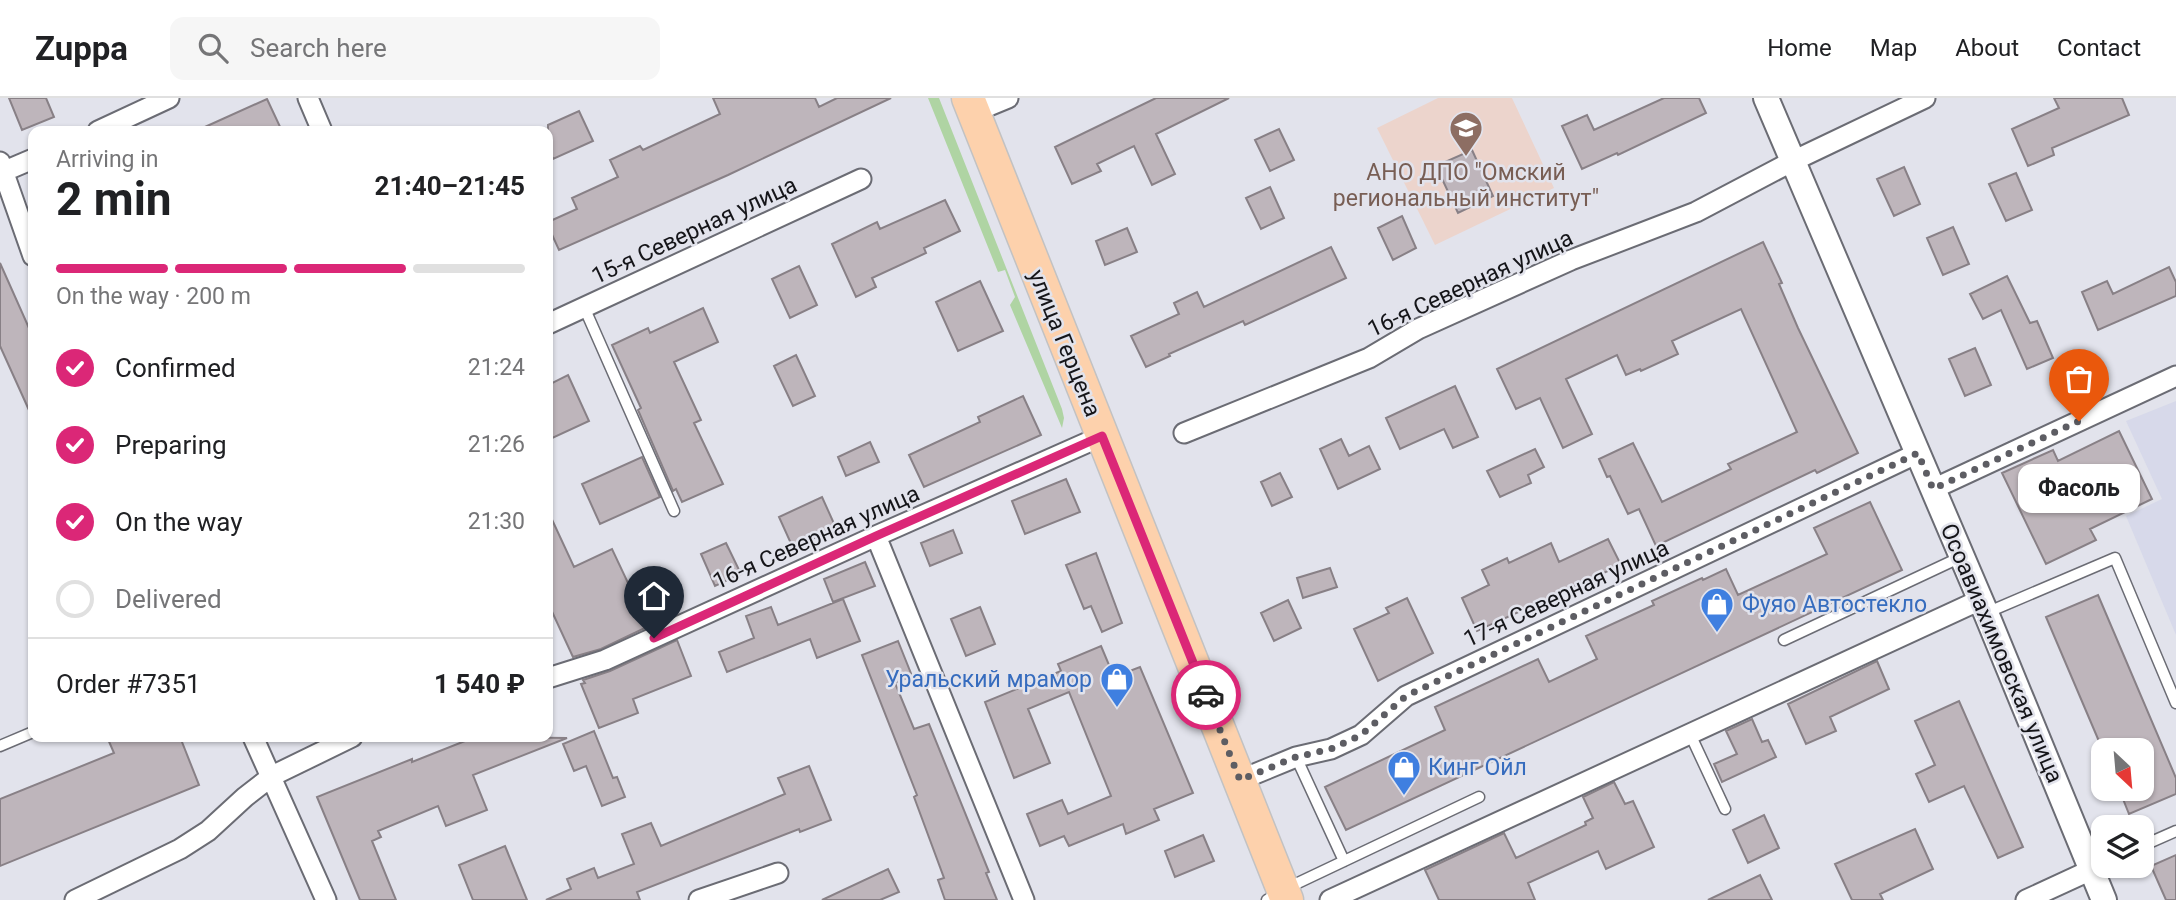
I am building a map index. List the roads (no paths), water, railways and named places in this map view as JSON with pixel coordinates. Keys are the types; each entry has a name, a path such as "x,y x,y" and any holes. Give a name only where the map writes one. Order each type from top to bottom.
{"main road":[{"name":"улица Герцена","path":"971,105 1240,780 1279,897"}],"street":[{"path":"109,126 169,98"},
{"path":"308,98 320,126"},
{"path":"971,105 1008,98"},
{"name":"Осоавиахимовская улица","path":"1766,98 2091,853"},
{"name":"16-я Северная улица","path":"1184,433 1369,358 1418,329 1571,260 1696,212 1793,161 1925,98"},
{"path":"28,161 1,169 28,242"},
{"name":"15-я Северная улица","path":"553,322 861,179"},
{"path":"1933,489 2176,376"},
{"name":"16-я Северная улица","path":"553,676 605,660 1102,436"},
{"name":"17-я Северная улица","path":"1240,780 1296,757 1331,749 1361,735 1406,696 1918,453"},
{"path":"876,536 1024,900"},
{"path":"1330,900 1690,734 1983,606"},
{"path":"255,742 326,900"},
{"path":"75,900 180,849 208,831 272,776 342,742"},
{"path":"2026,900 2091,870"},
{"path":"699,900 778,873"},
{"name":"Осоавиахимовская улица","path":"2099,878 2104,900"}],"lane":[{"path":"584,307 674,511"},
{"path":"1784,640 1962,556"},
{"path":"1983,606 2115,558 2176,703"},
{"path":"0,746 28,734"},
{"path":"1690,734 1725,809"},
{"path":"1296,757 1344,861"},
{"path":"1279,897 1344,861 1479,797"},
{"path":"2154,841 2176,831"}],"place":[{"name":"АНО ДПО \"Омский региональный институт\"","path":"1466,158"},
{"name":"Фасоль","path":"2079,421"},
{"name":"Фуяо Автостекло","path":"1717,634"},
{"name":"Уральский мрамор","path":"1117,709"},
{"name":"Кинг Ойл","path":"1404,797"}]}
